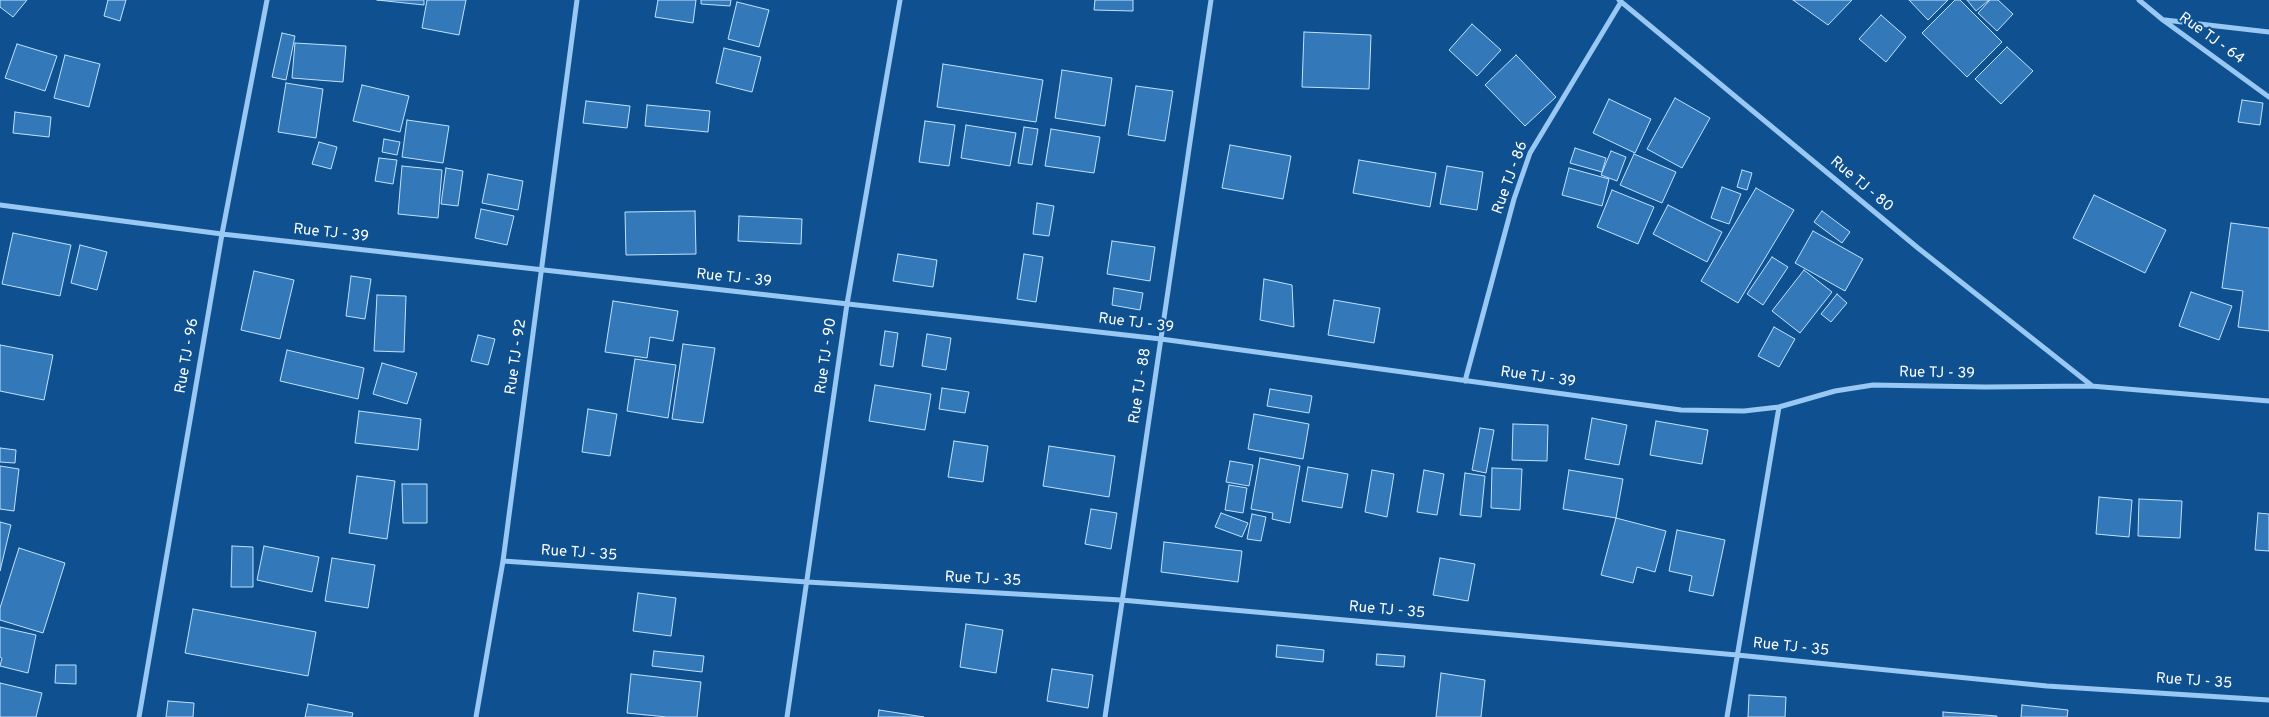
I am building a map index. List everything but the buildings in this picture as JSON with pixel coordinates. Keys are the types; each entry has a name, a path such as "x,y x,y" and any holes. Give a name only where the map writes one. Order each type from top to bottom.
{"street":[{"name":"Rue TJ - 96","path":"139,717 222,234 267,0"},
{"name":"Rue TJ - 92","path":"476,717 503,560 577,0"},
{"name":"Rue TJ - 90","path":"787,717 847,304 900,0"},
{"name":"Rue TJ - 88","path":"1105,717 1211,0"},
{"name":"Rue TJ - 64","path":"2139,0 2163,20 2269,96"},
{"name":"Rue TJ - 86","path":"1465,380 1514,200 1530,153 1620,1"},
{"name":"Rue TJ - 80","path":"1620,1 1918,248 2091,386"},
{"path":"2163,20 2269,32"},
{"name":"Rue TJ - 39","path":"0,206 222,234 1161,339 1681,410 1744,411 1779,407 1835,391 1873,385 2091,386 2269,401"},
{"path":"1727,717 1779,407"},
{"name":"Rue TJ - 35","path":"503,560 807,582 1121,600 1737,655 2047,686 2269,700"}]}
